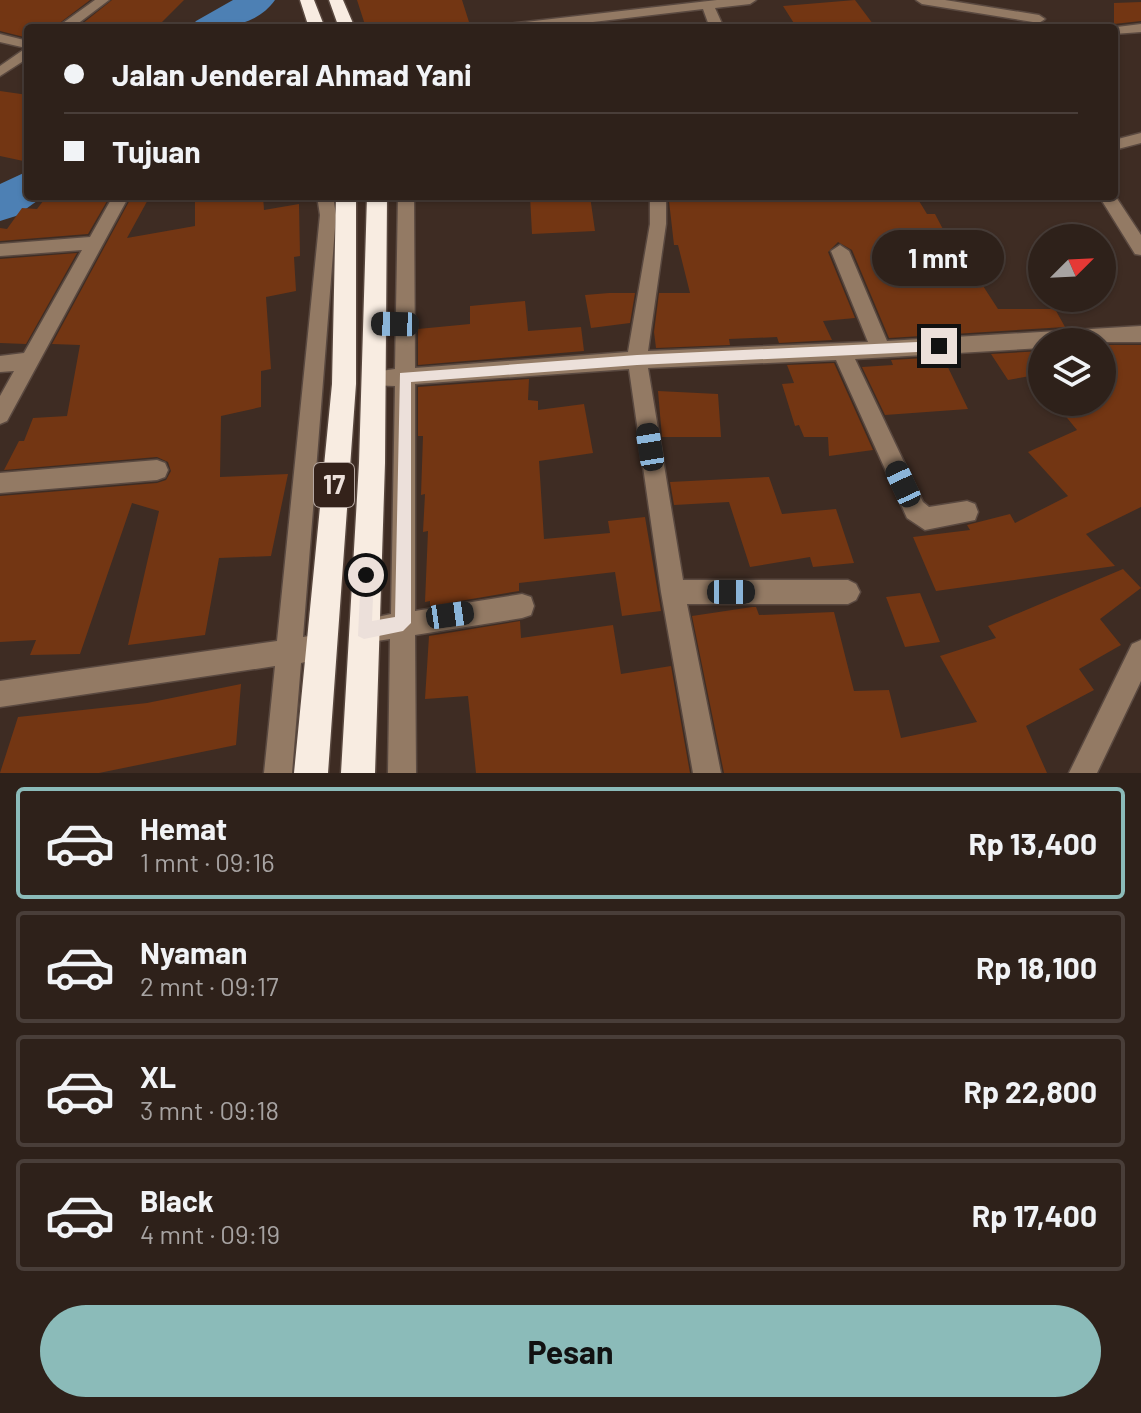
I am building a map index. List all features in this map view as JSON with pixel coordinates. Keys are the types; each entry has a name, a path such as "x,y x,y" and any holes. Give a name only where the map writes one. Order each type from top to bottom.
{"highway":[{"path":"307,0 316,24"},
{"path":"336,0 345,24"},
{"name":"17","path":"311,773 345,339 333,300 346,200"},
{"name":"17","path":"358,773 372,463 377,200"}],"street":[{"path":"69,24 103,0"},
{"path":"592,0 599,19"},
{"path":"548,24 599,19 624,22 750,0"},
{"path":"922,0 1040,24 1035,0"},
{"path":"708,6 715,24"},
{"path":"1118,30 1141,28"},
{"path":"0,38 24,44"},
{"path":"0,72 24,55"},
{"path":"1118,144 1141,138"},
{"path":"0,415 92,243 119,200"},
{"path":"278,773 317,340 333,300 326,200"},
{"path":"402,773 406,200"},
{"path":"658,200 658,224 637,360 673,592 707,773"},
{"path":"1110,200 1141,249"},
{"path":"0,250 92,243"},
{"path":"840,251 881,350"},
{"path":"375,324 405,324"},
{"path":"374,379 637,360 881,350 1141,334"},
{"path":"317,340 345,339"},
{"path":"842,352 915,510 925,519 967,512"},
{"path":"0,364 27,361"},
{"path":"372,463 404,461"},
{"path":"0,483 157,470"},
{"path":"303,501 333,498"},
{"path":"673,592 848,592"},
{"path":"364,631 522,606"},
{"path":"0,694 321,647"},
{"path":"1083,773 1141,653"}],"building":[{"path":"0,0 90,0 58,24 24,24 24,37 0,31"},
{"path":"112,0 184,0 160,24 82,24"},
{"path":"357,0 462,0 469,22 455,24 365,24"},
{"path":"855,0 873,24 794,24 783,6"},
{"path":"1141,2 1141,21 1114,24 1114,3"},
{"path":"0,91 24,94 24,161 0,156"},
{"path":"44,200 108,200 88,234 0,241 0,228 7,229 22,208 37,209"},
{"path":"130,200 148,200 127,238 195,226 195,200 263,200 264,210 299,204 300,256 294,257 296,291 266,297 271,369 261,371 261,407 221,416 220,477 288,474 271,556 219,558 205,635 128,645 159,511 132,503 80,654 30,655 36,640 0,642 0,496 157,483 166,480 171,471 168,462 157,457 4,470 19,441 24,441 33,418 67,416 80,345 52,344"},
{"path":"530,200 591,200 595,231 532,234"},
{"path":"918,200 927,214 935,214 966,273 974,272 998,309 1057,312 1065,327 889,338 852,250 838,242 828,252 855,318 823,321 832,340 779,343 777,337 729,339 730,345 656,348 654,332 659,293 690,293 678,245 674,245 669,201"},
{"path":"77,253 26,344 0,343 0,259"},
{"path":"635,293 630,323 591,328 585,295"},
{"path":"525,301 528,331 581,327 584,351 418,365 418,329 470,324 470,306"},
{"path":"1116,345 1141,345 1141,507 1086,534 1115,566 936,591 913,537 970,530 967,525 1010,514 1015,523 1068,496 1028,452 1077,430 1066,416 1116,416"},
{"path":"1028,352 1028,376 1008,380 991,354"},
{"path":"943,357 968,409 885,415 862,367 893,365 891,360"},
{"path":"834,363 873,450 829,456 828,437 804,437 799,425 795,426 782,384 794,383 787,365"},
{"path":"529,379 528,400 538,401 538,410 584,404 593,453 539,461 544,539 610,533 608,521 645,517 661,611 622,616 615,572 519,583 519,591 430,606 430,601 425,602 428,531 423,532 423,436 418,436 418,387"},
{"path":"658,391 718,394 721,437 662,437"},
{"path":"769,477 782,514 836,509 854,563 813,567 810,557 750,567 729,502 674,505 670,482"},
{"path":"1123,569 1141,588 1100,619 1121,645 1079,669 1094,690 1026,726 1047,773 724,773 692,616 752,607 756,607 759,615 834,612 854,691 889,690 901,738 977,722 940,656 996,638 988,626"},
{"path":"920,593 940,642 905,647 886,597"},
{"path":"520,621 521,638 613,625 621,674 671,666 690,773 476,773 468,696 425,699 429,636"},
{"path":"241,684 236,745 99,773 0,773 18,717 147,703"}],"waterway":[{"path":"215,24 258,0"},
{"path":"0,205 24,189"}],"route":[{"path":"366,575 364,631 403,623 405,377 637,360 939,346"}]}
